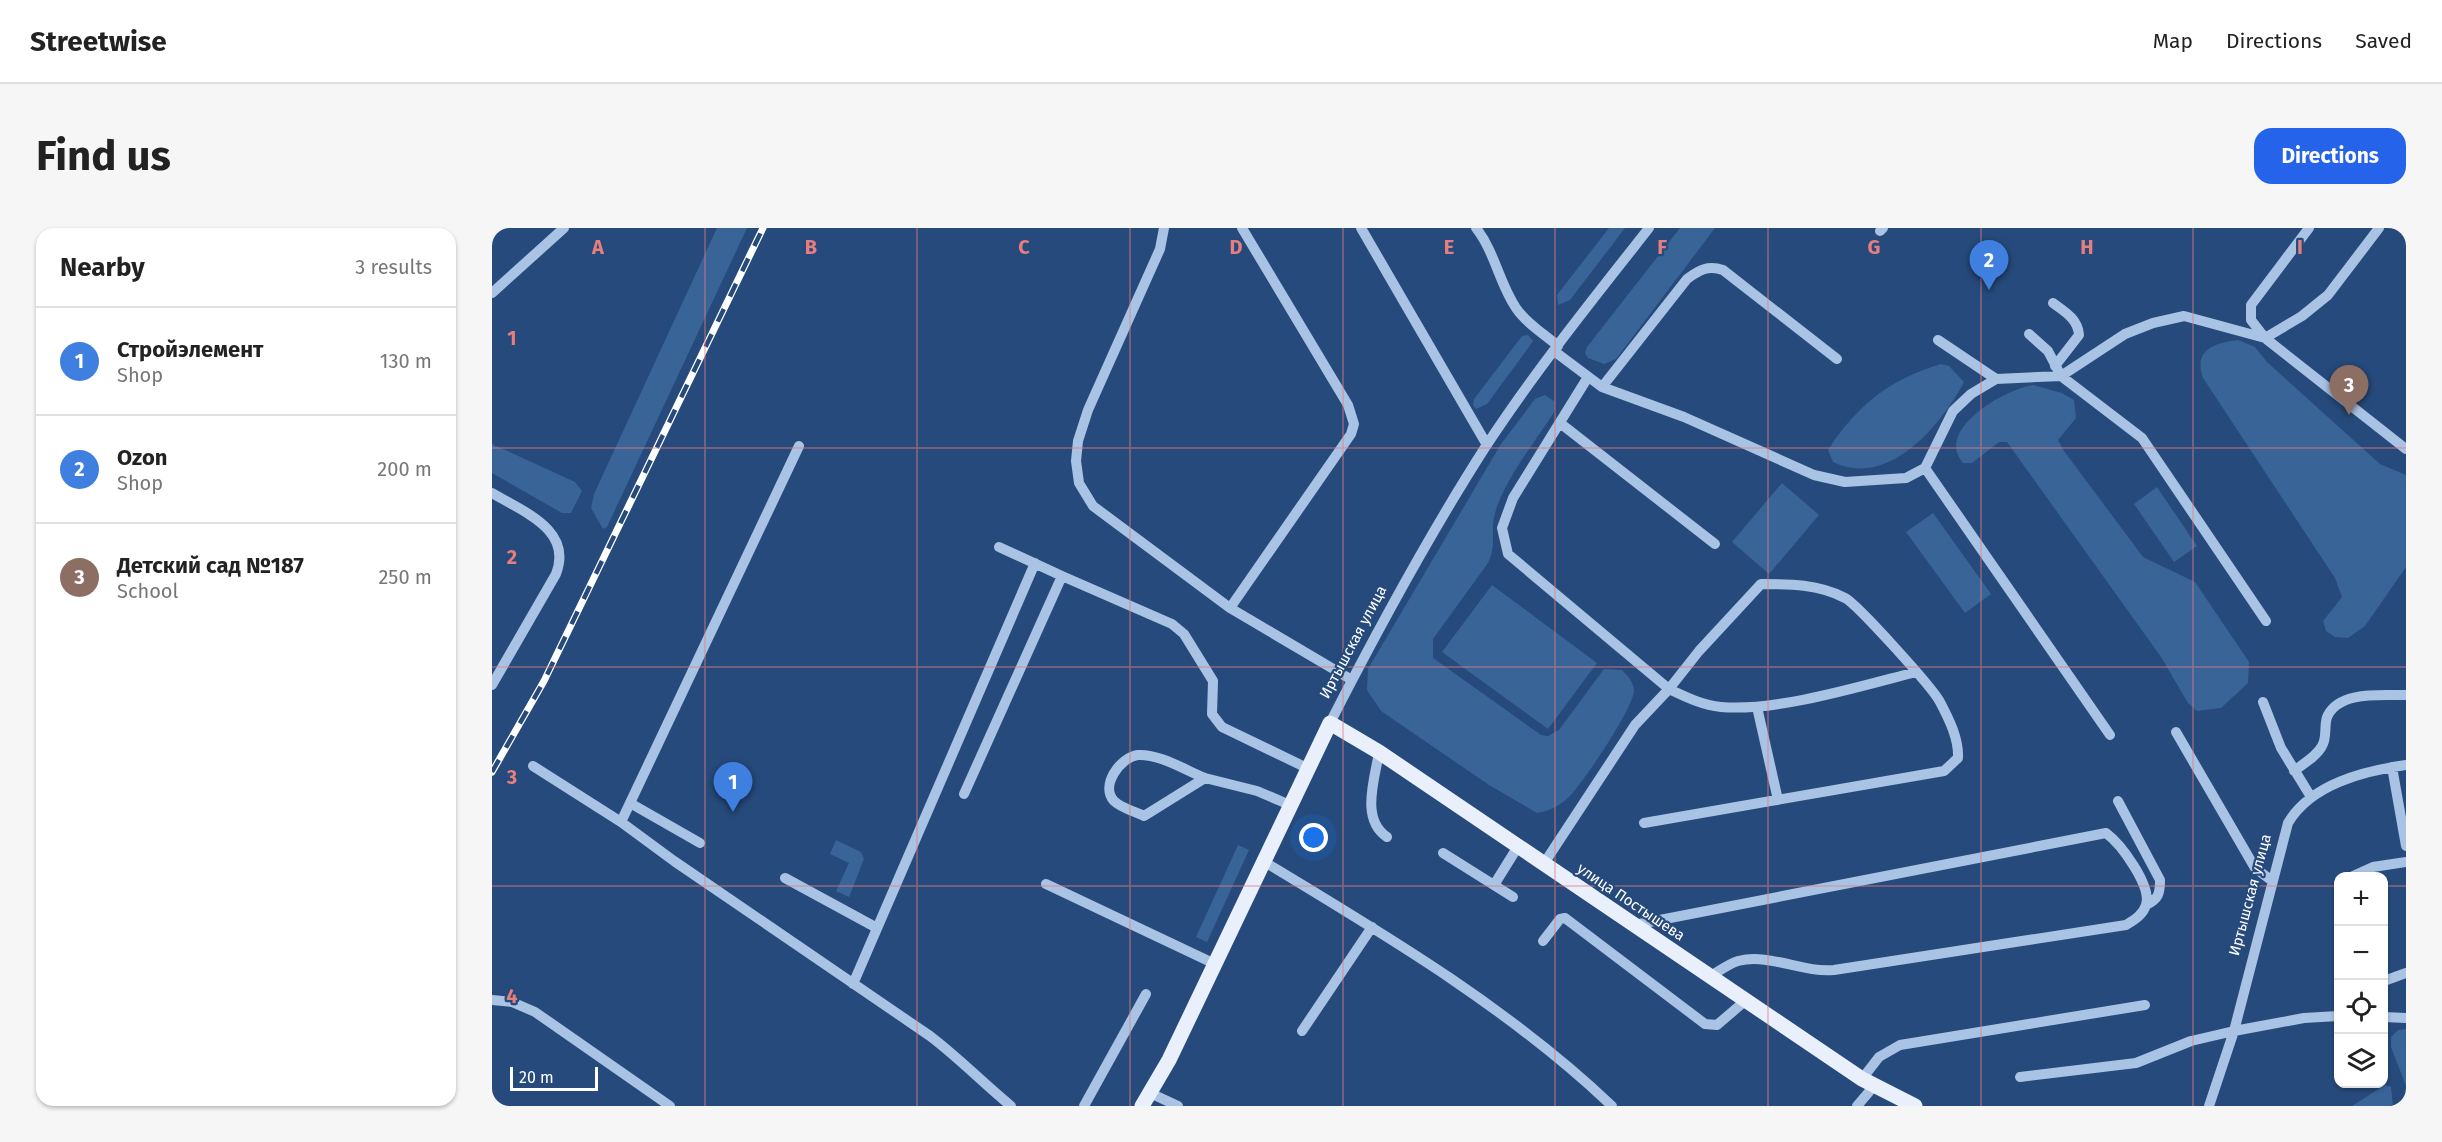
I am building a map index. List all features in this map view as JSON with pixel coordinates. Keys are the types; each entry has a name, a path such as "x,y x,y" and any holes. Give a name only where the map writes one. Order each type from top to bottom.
{"main road":[{"name":"Иртышская улица","path":"1146,1100 1215,964 1330,723"},
{"name":"улица Постышева","path":"1330,723 1379,752 1517,848 1868,1083 1915,1106"}],"street":[{"path":"492,293 564,228"},
{"path":"1164,228 1160,249 1088,410 1076,460 1079,483 1093,506 1230,608 1352,680"},
{"path":"1230,608 1351,434 1354,424 1348,405 1315,345 1242,228"},
{"path":"1361,228 1487,445"},
{"path":"1476,228 1490,250 1515,306 1522,316 1588,377 1602,387 1684,417 1814,475 1845,482 1888,481 1906,478 1925,468 1953,411 1971,394 1996,379 2061,376 2125,334 2153,323 2184,316 2265,338 2302,316 2328,295 2379,228"},
{"name":"Иртышская улица","path":"1330,723 1447,508 1487,445 1556,348 1649,228"},
{"path":"2309,228 2251,305 2251,320 2265,338 2406,449"},
{"path":"1602,387 1687,279 1698,270 1714,267 1723,270 1838,359"},
{"path":"2053,303 2074,320 2079,330 2079,335 2055,366"},
{"path":"2029,334 2048,351 2061,376 2142,438 2266,621"},
{"path":"1938,340 1996,379"},
{"path":"1588,377 1513,498 1502,528 1508,554 1669,689 1695,702 1721,707 1756,707 1916,672"},
{"path":"1560,423 1715,544"},
{"path":"621,822 799,446"},
{"path":"1925,468 2110,735"},
{"path":"492,493 540,521 561,548 561,562 556,574 492,685"},
{"path":"999,547 1172,624 1184,634 1213,681 1212,714 1222,727 1307,768"},
{"path":"853,984 1035,563"},
{"path":"964,794 1062,576"},
{"path":"1543,865 1635,725 1761,584 1802,584 1848,599 1940,700 1958,746 1958,758 1944,771 1644,823"},
{"path":"2294,771 2322,748 2326,718 2336,705 2348,699 2366,696 2406,695"},
{"path":"2263,702 2269,722 2294,771 2312,797"},
{"path":"1756,707 1778,800"},
{"path":"2176,732 2255,868 2271,880"},
{"path":"1379,752 1372,818 1376,830 1387,837"},
{"path":"1205,778 1144,816 1115,802 1110,793 1111,781 1122,761 1136,755 1152,756 1205,778 1257,791 1290,805"},
{"name":"Иртышская улица","path":"2209,1106 2234,1031 2271,880 2288,823 2296,809 2312,797 2361,773 2406,765"},
{"path":"533,766 621,822 962,1060 986,1086 1011,1106"},
{"path":"2392,767 2406,846"},
{"path":"1709,977 1737,962 1782,962 1819,971 1834,970 2126,925 2138,918 2146,905 2156,900 2160,893 2160,880 2118,801"},
{"path":"630,803 699,843"},
{"path":"1634,925 2106,833 2124,850 2143,885 2146,905"},
{"path":"1494,885 1517,848"},
{"path":"1443,854 1513,897"},
{"path":"1263,861 1372,927 1496,1011 1566,1063 1612,1106"},
{"path":"2362,872 2373,867 2406,862"},
{"path":"785,878 877,928"},
{"path":"1046,884 1215,964"},
{"path":"1544,941 1560,919 1565,918 1705,1024 1716,1025 1744,1001"},
{"path":"1302,1031 1372,927"},
{"path":"2387,980 2406,973"},
{"path":"1084,1106 1146,994"},
{"path":"492,1000 512,1002 535,1012 670,1106"},
{"path":"1857,1106 1879,1057 1891,1049 1909,1043 2145,1005"},
{"path":"2020,1077 2136,1063 2191,1041 2304,1018 2334,1016"},
{"path":"2388,1017 2406,1018"},
{"path":"1146,1100 1178,1106"}],"shaded area":[{"path":"717,228 747,228 607,527 603,529 591,508 594,494"},
{"path":"1609,228 1625,228 1570,300 1558,305 1557,295"},
{"path":"1680,228 1715,228 1616,359 1604,364 1588,358 1585,353 1587,347"},
{"path":"1528,335 1533,341 1529,347 1487,404 1476,409 1473,405 1474,399 1522,336"},
{"path":"2238,340 2255,347 2267,362 2380,464 2406,475 2406,567 2365,626 2348,638 2335,637 2326,631 2323,621 2342,597 2335,578 2203,378 2201,360 2208,349 2221,343"},
{"path":"1941,364 1949,366 1964,382 1942,416 1911,448 1893,460 1874,467 1854,468 1833,462 1828,450 1863,407 1906,377"},
{"path":"2033,385 2062,393 2074,400 2076,418 2058,440 2064,451 2143,557 2195,582 2249,662 2248,683 2221,708 2197,711 2188,703 2161,657 2007,442 1999,442 1972,463 1963,463 1957,450 1958,437 1965,425 1977,413 2006,394"},
{"path":"1545,395 1555,402 1554,412 1513,474 1500,500 1495,513 1492,550 1488,563 1433,639 1433,658 1541,735 1548,736 1559,730 1604,669 1622,670 1631,681 1634,690 1626,712 1585,777 1562,803 1537,813 1489,785 1381,711 1367,690 1368,669 1501,444 1535,399"},
{"path":"492,444 575,482 582,491 571,513 562,513 492,473"},
{"path":"1782,483 1819,515 1769,574 1732,542"},
{"path":"2157,487 2197,546 2174,562 2134,504"},
{"path":"1933,513 1991,594 1965,613 1906,532"},
{"path":"1492,585 1597,663 1548,729 1442,652"},
{"path":"836,840 861,852 864,859 849,897 836,891 849,863 830,854"},
{"path":"1238,845 1249,850 1207,942 1196,937"},
{"path":"2406,1029 2406,1086 2391,1047 2391,1037 2398,1030"},
{"path":"2391,1087 2393,1106 2352,1106 2380,1088"}],"railway":[{"path":"492,772 544,681 763,228"}],"place":[{"name":"Ozon","path":"1989,290"},
{"name":"Детский сад №187","path":"2349,415"},
{"name":"Стройэлемент","path":"733,812"}]}
